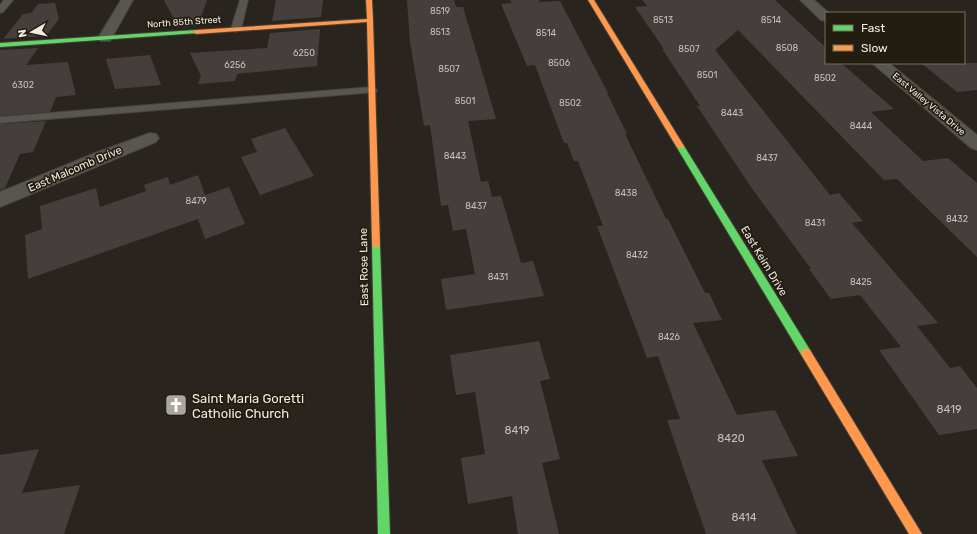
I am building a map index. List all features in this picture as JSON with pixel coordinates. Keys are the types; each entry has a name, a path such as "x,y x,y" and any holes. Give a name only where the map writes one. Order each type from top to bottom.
{"street":[{"path":"105,38 127,0"},
{"name":"East Rose Lane","path":"369,0 384,534"},
{"name":"East Keim Drive","path":"591,0 916,534"},
{"path":"806,0 825,16"},
{"name":"North 85th Street","path":"0,45 370,20"},
{"name":"East Valley Vista Drive","path":"881,64 977,144"},
{"name":"East Malcomb Drive","path":"0,200 150,138"}],"lane":[{"path":"0,10 9,0"},
{"path":"236,29 244,0"},
{"path":"0,120 372,90"}],"building":[{"path":"164,0 207,0 198,26 178,27"},
{"path":"276,0 323,0 321,17 272,21"},
{"path":"407,0 454,0 456,7 463,7 496,119 468,121 481,182 488,181 492,197 501,196 521,263 533,261 544,296 446,310 441,279 475,274 466,229 453,231 448,205 441,206 430,125 424,126 410,42"},
{"path":"510,0 539,0 540,2 560,1 608,93 627,134 625,134 666,219 668,219 705,293 709,293 722,320 693,323 737,415 775,410 798,456 762,460 797,534 706,534 667,420 680,419 658,356 647,358 597,226 603,226 578,161 574,161 567,143 564,143 535,65 527,66 501,4 512,3"},
{"path":"642,0 775,0 825,47 825,64 842,64 894,109 871,112 923,161 948,158 977,183 977,257 897,179 884,180 738,30 715,50 830,195 839,193 863,221 852,223 938,323 917,326 950,368 960,366 977,388 977,429 939,435 879,350 901,347 860,295 831,299 751,187 697,106 700,106 662,49 664,49 635,7 647,6"},
{"path":"55,3 59,19 46,36 3,39 23,14 31,13 38,4"},
{"path":"320,29 317,66 237,74 235,81 198,84 201,76 190,53 267,48 270,33"},
{"path":"38,48 26,65 68,62 76,95 56,97 50,112 0,116 0,50"},
{"path":"150,55 161,85 115,89 106,59"},
{"path":"977,63 977,90 957,92 922,64"},
{"path":"46,121 33,152 20,154 5,188 0,190 0,124"},
{"path":"285,128 314,176 260,195 241,157 257,152 251,139"},
{"path":"198,175 205,195 229,187 245,224 205,239 198,219 28,279 25,235 42,229 40,206 96,188 100,207 146,191 144,185 168,177 170,185"},
{"path":"539,341 550,379 540,381 560,459 542,463 559,534 518,534 512,496 468,504 461,458 485,454 475,392 456,395 450,355"},
{"path":"39,449 22,493 80,485 64,534 0,534 0,455"}],"traffic: fast":[{"path":"0,45 196,32"},
{"path":"680,146 806,353"},
{"path":"376,245 384,534"}],"traffic: slow":[{"path":"369,0 376,245"},
{"path":"591,0 680,146"},
{"path":"196,32 370,20"},
{"path":"806,353 916,534"}],"place":[{"name":"Saint Maria Goretti Catholic Church","path":"176,405"}]}
